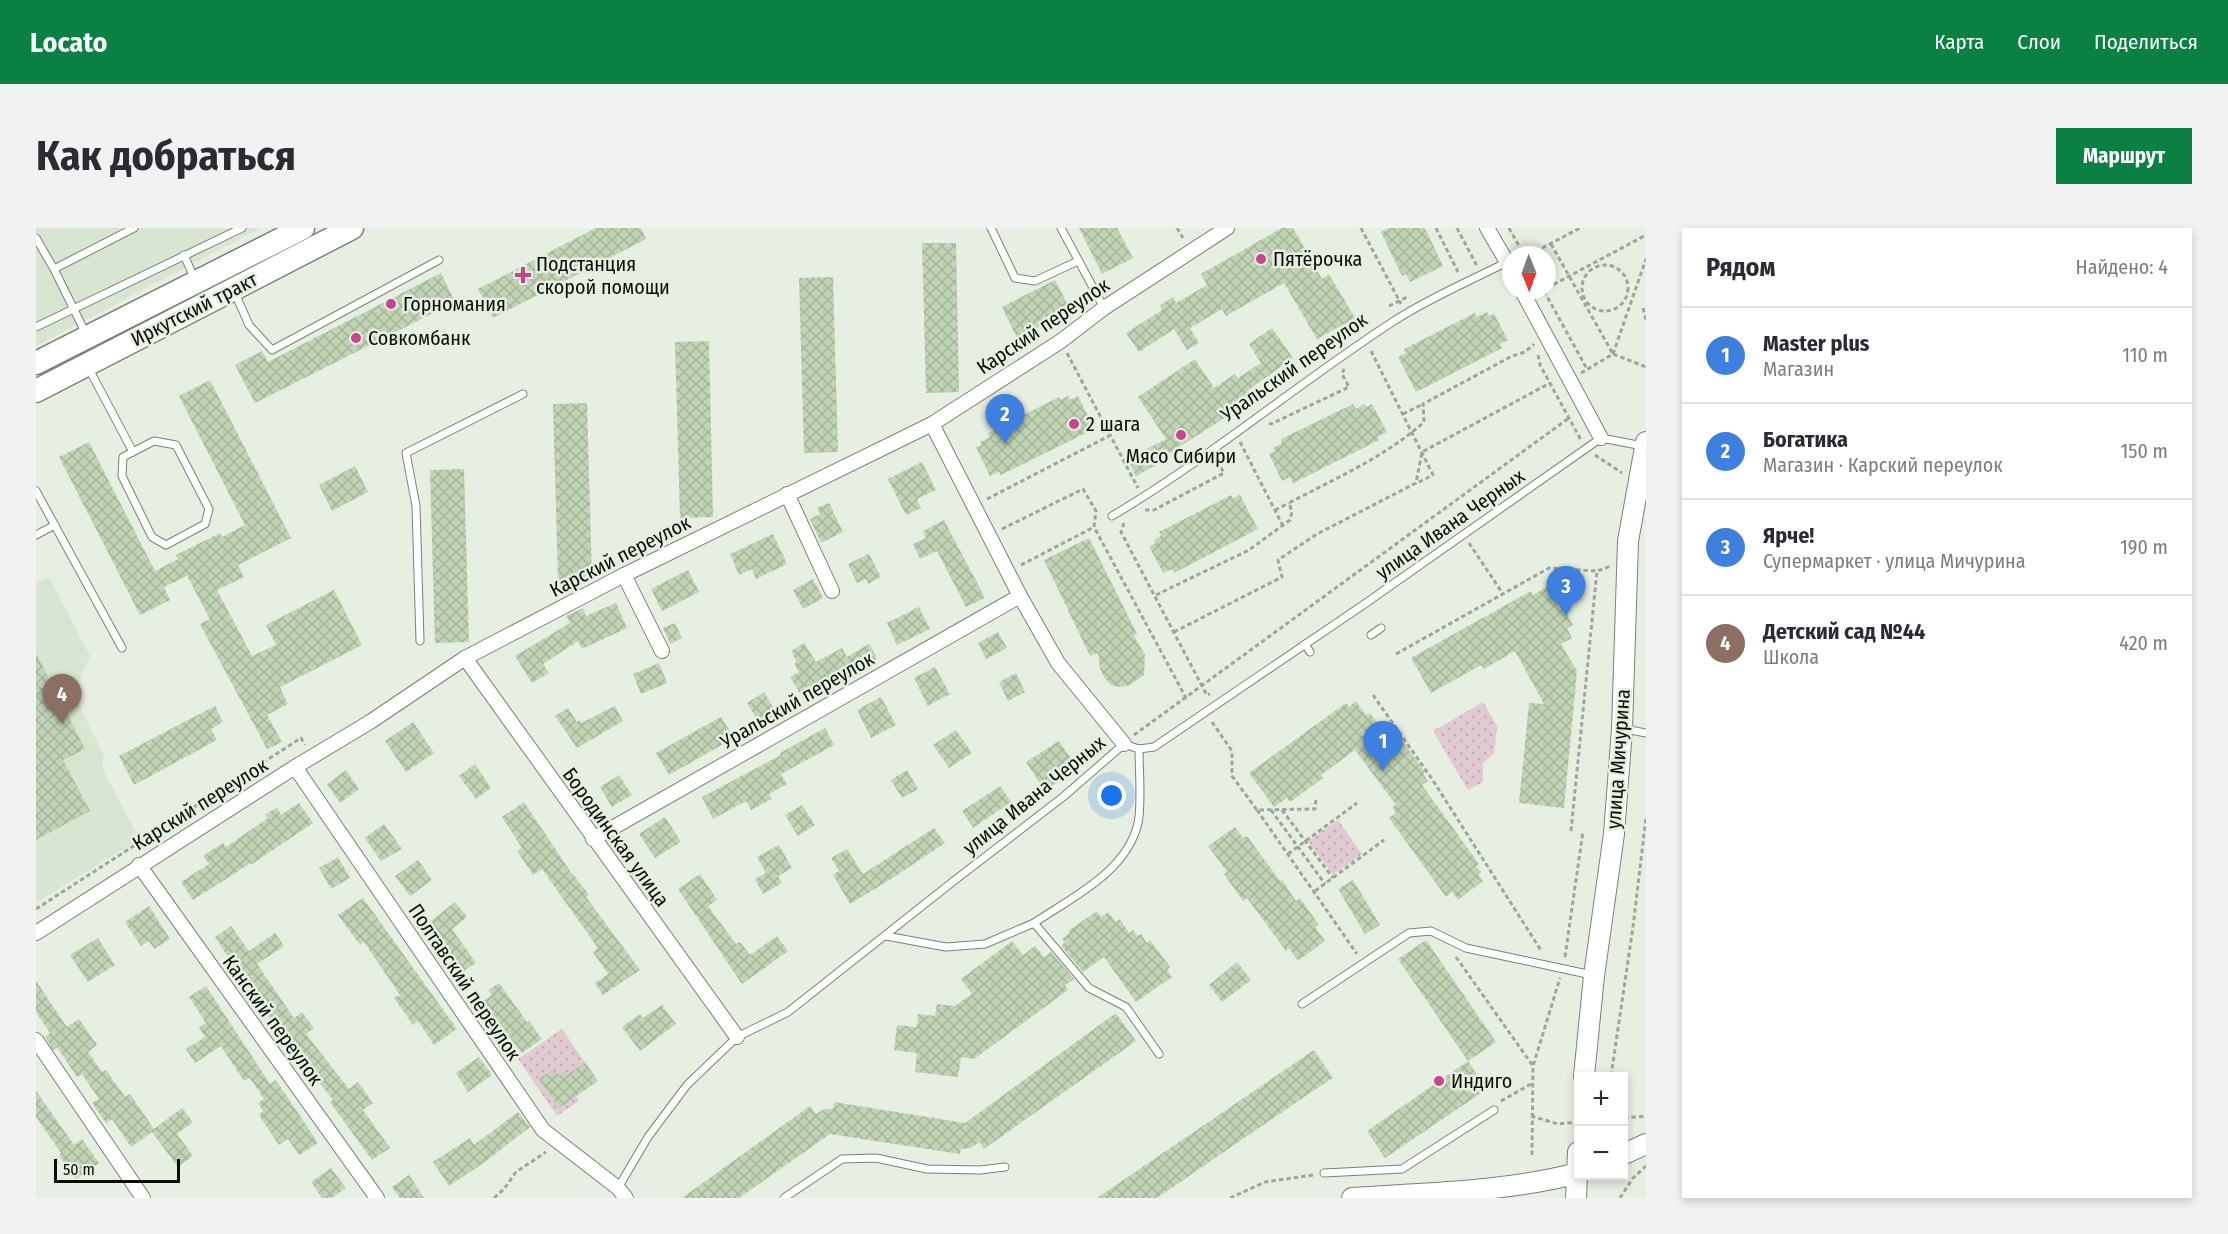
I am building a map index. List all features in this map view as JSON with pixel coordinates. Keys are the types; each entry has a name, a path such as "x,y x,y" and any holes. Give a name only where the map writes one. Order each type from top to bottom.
{"main road":[{"name":"Иркутский тракт","path":"36,363 303,228"},
{"name":"Иркутский тракт","path":"36,391 352,228"}],"street":[{"name":"Карский переулок","path":"36,933 139,865 370,722 465,658 624,575 932,424 1061,341 1104,308 1227,228"},
{"path":"1487,228 1502,254"},
{"path":"1527,300 1599,435"},
{"path":"932,424 1020,596 1058,663 1125,744"},
{"name":"улица Мичурина","path":"1584,1072 1594,976 1614,834 1622,729 1625,541 1646,444"},
{"path":"787,494 832,591"},
{"path":"624,575 662,651"},
{"name":"Уральский переулок","path":"593,839 1020,596"},
{"name":"Бородинская улица","path":"465,658 737,1037"},
{"name":"Полтавский переулок","path":"295,767 543,1130 622,1193"},
{"name":"Канский переулок","path":"139,865 377,1198"},
{"path":"36,1040 143,1198"},
{"path":"1628,1152 1646,1144"},
{"path":"1352,1198 1497,1188 1574,1174"},
{"path":"1576,1198 1577,1180"}],"lane":[{"path":"54,269 134,228"},
{"path":"36,327 242,228"},
{"path":"991,228 1015,278 1035,281 1078,261"},
{"path":"1061,228 1104,308"},
{"path":"36,238 88,337 93,360 133,452"},
{"path":"184,255 196,282"},
{"path":"233,290 249,325 272,350 439,260"},
{"name":"Уральский переулок","path":"1112,516 1143,497 1312,376 1406,314 1481,275 1502,268"},
{"path":"420,641 416,506 406,453 523,394"},
{"path":"1599,435 1646,444"},
{"name":"улица Ивана Черных","path":"622,1193 648,1137 687,1085 737,1037 789,1012 1063,797 1125,744 1138,749 1154,747 1586,449 1599,435"},
{"path":"154,441 176,446 209,509 205,524 166,545 152,537 122,476 123,457 133,452 154,441"},
{"path":"36,490 122,648"},
{"path":"36,535 55,525"},
{"path":"1371,635 1381,628"},
{"path":"1305,644 1310,652"},
{"path":"1622,729 1646,733"},
{"path":"886,936 946,947 985,944 1034,923 1113,869 1129,847 1139,823 1138,749"},
{"path":"1034,923 1089,988 1126,1006 1159,1054"},
{"path":"1302,1004 1409,933 1431,931 1466,948 1594,976"},
{"path":"1324,1173 1402,1169 1494,1110"},
{"path":"784,1198 842,1159 876,1158 927,1169 980,1170 1005,1167"}],"path":[{"path":"1361,228 1406,314"},
{"path":"1436,228 1458,272"},
{"path":"1457,228 1481,275"},
{"path":"1509,228 1519,246"},
{"path":"1547,246 1580,228"},
{"path":"1556,283 1646,235"},
{"path":"1551,244 1612,354 1646,367"},
{"path":"1553,389 1612,354 1646,259"},
{"path":"1603,264 1618,268 1628,281 1626,297 1620,306 1605,311 1585,302 1582,291 1583,281 1592,266 1603,264"},
{"path":"1626,297 1632,300"},
{"path":"1550,300 1587,369"},
{"path":"1643,308 1646,320"},
{"path":"1403,414 1512,356 1525,352 1532,348 1536,339 1540,366 1582,442 1599,435"},
{"path":"1061,341 1143,497"},
{"path":"1174,632 1282,577 1278,560 1317,534 1433,475 1371,351 1379,345"},
{"path":"1266,423 1271,424 1350,387 1342,374 1344,368"},
{"path":"1422,452 1550,383"},
{"path":"1275,510 1387,451 1424,422 1423,404"},
{"path":"1125,744 1569,418"},
{"path":"983,501 1110,435"},
{"path":"1233,447 1240,441 1283,526"},
{"path":"1586,449 1623,475"},
{"path":"1416,483 1422,452"},
{"path":"1143,510 1154,510 1224,473 1218,457"},
{"path":"999,531 1083,489 1096,511 1094,527 1186,698"},
{"path":"1156,595 1249,550 1290,520 1292,512 1289,503"},
{"path":"1129,519 1122,524 1121,532 1202,686 1207,694 1218,694"},
{"path":"1016,568 1094,527"},
{"path":"1463,535 1503,594"},
{"path":"1396,654 1549,568 1597,571 1614,565"},
{"path":"1570,831 1597,571"},
{"path":"1373,695 1432,779 1551,966"},
{"path":"1206,713 1232,751 1232,776 1315,891 1363,963"},
{"path":"36,909 301,738 312,756"},
{"path":"1257,810 1315,809 1316,799"},
{"path":"1288,854 1357,803"},
{"path":"1271,810 1325,884"},
{"path":"1282,810 1333,878"},
{"path":"1612,1072 1646,817"},
{"path":"1532,1155 1533,1066 1563,969 1582,831"},
{"path":"1315,891 1384,840"},
{"path":"1442,937 1533,1066"},
{"path":"1494,1110 1499,1102 1531,1084"},
{"path":"1531,1116 1558,1124 1574,1122"},
{"path":"1628,1118 1646,1116"},
{"path":"494,1198 504,1190 516,1172 560,1143"},
{"path":"1620,1198 1633,1178 1646,1166"},
{"path":"1230,1198 1265,1182 1324,1173"}],"shaded area":[{"path":"36,228 261,228 36,346"},
{"path":"49,577 90,656 73,693 104,756 102,768 139,839 36,903 36,584"},
{"path":"1483,702 1497,726 1494,754 1483,763 1483,782 1468,790 1433,731"},
{"path":"1338,820 1362,854 1333,875 1308,841"},
{"path":"562,1029 598,1081 576,1096 579,1101 557,1116 518,1059"}],"building":[{"path":"596,228 641,228 646,239 493,318 478,289"},
{"path":"1079,228 1117,228 1133,258 1102,274"},
{"path":"1282,228 1293,228 1322,279 1329,274 1355,318 1317,339 1284,283 1226,316 1222,309 1190,328 1199,343 1187,350 1174,329 1139,352 1126,333 1162,310 1160,305 1173,297 1176,303 1207,285 1201,274"},
{"path":"1389,228 1425,228 1443,266 1410,282 1406,274 1402,276 1381,232"},
{"path":"922,243 956,243 959,392 926,393"},
{"path":"441,273 455,302 255,403 235,365 262,351 268,362"},
{"path":"833,277 838,452 804,453 799,278"},
{"path":"1055,280 1071,311 1017,338 1002,307"},
{"path":"1487,312 1489,316 1494,314 1508,340 1500,344 1502,348 1416,392 1398,357 1406,353 1404,349 1475,313 1477,317"},
{"path":"1272,328 1293,358 1247,391 1252,397 1229,411 1231,414 1163,457 1165,460 1136,476 1127,459 1166,439 1138,397 1195,359 1214,388 1235,374 1238,378 1261,363 1249,344"},
{"path":"709,341 713,517 680,518 675,342"},
{"path":"210,380 291,538 238,565 244,577 217,590 252,656 276,645 266,625 334,590 362,645 280,687 288,704 267,715 282,742 267,749 200,624 210,619 187,576 164,587 170,600 140,615 59,457 89,442 155,571 178,559 176,555 220,533 222,537 245,525 179,396"},
{"path":"1068,396 1070,400 1078,396 1092,424 1084,428 1086,433 1001,475 999,472 990,476 976,447 982,445 980,442 990,437 988,433 1059,397 1060,400"},
{"path":"587,403 592,579 558,580 553,404"},
{"path":"1353,404 1356,409 1364,404 1366,407 1372,404 1387,432 1377,437 1379,440 1293,483 1290,477 1282,481 1269,454 1275,451 1273,448 1282,443 1281,439"},
{"path":"922,462 936,490 917,499 921,508 906,515 888,479"},
{"path":"355,466 368,492 332,511 319,485"},
{"path":"464,469 469,642 435,643 430,470"},
{"path":"1231,495 1233,498 1240,495 1258,529 1174,573 1172,569 1163,573 1149,546 1156,543 1154,540 1161,536 1159,532"},
{"path":"829,503 843,532 821,543 810,519 820,514 817,508"},
{"path":"944,520 985,598 966,607 937,551 920,559 913,544 926,538 923,531"},
{"path":"773,534 787,564 756,579 752,569 739,575 730,554"},
{"path":"1089,538 1137,634 1134,636 1145,655 1144,675 1130,685 1120,687 1111,685 1105,678 1100,669 1098,653 1090,656 1044,560"},
{"path":"869,554 881,577 868,584 866,579 857,583 848,564"},
{"path":"688,570 699,592 662,611 651,589"},
{"path":"813,579 823,598 803,609 793,590"},
{"path":"1559,580 1572,603 1564,608 1573,625 1567,628 1572,638 1561,644 1577,671 1564,808 1519,803 1529,703 1544,704 1515,651 1484,669 1481,665 1431,693 1411,658 1531,591 1533,595"},
{"path":"616,603 627,628 582,649 578,641 543,664 549,673 532,683 515,656 570,623 566,616 583,608 586,616"},
{"path":"919,607 930,629 897,645 887,623"},
{"path":"675,623 682,638 670,644 663,628"},
{"path":"998,632 1007,648 986,659 978,643"},
{"path":"804,643 816,662 842,648 847,657 869,644 876,656 876,662 840,686 837,680 803,698 790,677 799,672 794,664 797,662 791,651"},
{"path":"36,653 85,749 63,760 90,811 36,840"},
{"path":"659,663 667,683 641,694 633,674"},
{"path":"935,667 950,694 928,706 914,678"},
{"path":"1016,673 1025,692 1008,701 999,682"},
{"path":"764,692 777,714 760,724 747,703"},
{"path":"881,697 896,725 871,738 857,710"},
{"path":"1356,701 1366,715 1370,713 1385,733 1389,730 1394,736 1397,734 1425,772 1423,774 1428,781 1422,785 1479,864 1476,866 1481,872 1478,874 1483,881 1458,900 1452,892 1446,897 1389,818 1396,813 1392,807 1396,805 1355,750 1321,775 1323,778 1290,802 1287,798 1274,807 1249,773 1346,703 1349,707"},
{"path":"215,706 223,722 211,729 217,740 134,785 119,756"},
{"path":"615,706 623,721 577,748 555,716 568,708 577,722 580,720 581,723"},
{"path":"721,717 734,738 669,775 656,753"},
{"path":"413,722 434,753 406,772 385,741"},
{"path":"825,728 834,745 781,774 787,784 769,794 772,799 751,810 746,801 713,819 702,797 781,755 780,753"},
{"path":"956,730 972,753 949,768 933,745"},
{"path":"1059,741 1072,760 1052,773 1058,782 1044,790 1026,762"},
{"path":"475,764 491,788 476,799 459,776"},
{"path":"346,770 359,789 340,803 327,784"},
{"path":"907,770 918,789 902,798 891,780"},
{"path":"619,775 632,795 612,807 600,787"},
{"path":"1000,786 1011,802 973,828 962,811"},
{"path":"524,802 572,874 589,895 586,897 640,970 603,995 595,983 608,974 593,952 598,948 542,869 533,875 517,851 522,848 502,817"},
{"path":"299,803 313,823 193,900 181,882 209,864 203,856 223,843 226,847 268,818 265,815 277,807 281,815"},
{"path":"802,805 815,825 798,836 785,815"},
{"path":"665,817 681,842 655,858 639,834"},
{"path":"384,824 402,849 381,861 365,838"},
{"path":"1235,827 1243,838 1247,836 1296,901 1300,898 1319,925 1315,927 1325,941 1298,961 1289,948 1286,951 1247,898 1243,901 1224,874 1227,872 1208,846"},
{"path":"934,828 945,843 850,904 833,875 839,871 831,858 847,849 863,874"},
{"path":"779,845 792,868 778,876 782,883 763,894 755,879 766,873 757,857"},
{"path":"338,857 350,878 331,889 319,868"},
{"path":"418,860 432,880 410,896 395,876"},
{"path":"700,874 717,900 708,906 736,944 740,942 750,955 777,936 788,951 742,984 678,889"},
{"path":"1353,880 1380,925 1365,934 1338,889"},
{"path":"363,898 457,1029 434,1045 418,1021 413,1025 394,998 400,995 364,942 360,945 338,915"},
{"path":"455,902 467,917 452,929 476,963 462,972 427,924"},
{"path":"149,906 170,939 154,949 149,941 141,946 125,922"},
{"path":"1097,911 1101,917 1108,912 1116,922 1120,919 1129,933 1133,930 1138,936 1141,934 1147,943 1150,940 1170,967 1167,970 1172,977 1136,1002 1104,957 1083,972 1061,946 1065,942 1062,939 1070,933 1068,931"},
{"path":"231,926 249,951 275,933 284,946 257,964 294,1018 302,1012 314,1028 306,1034 349,1089 358,1082 373,1103 363,1110 390,1148 372,1160 330,1102 333,1100 264,1011 215,937"},
{"path":"98,938 115,965 88,982 70,955"},
{"path":"1426,940 1496,1042 1468,1061 1398,959"},
{"path":"1012,941 1023,955 1035,946 1044,957 1051,952 1074,979 1065,985 1068,990 974,1059 961,1057 958,1077 915,1072 917,1053 894,1050 897,1025 917,1027 918,1014 935,1016 937,1004 955,1006 972,994 961,979"},
{"path":"1237,962 1251,980 1222,1002 1209,985"},
{"path":"36,981 67,1027 79,1019 97,1045 88,1052 102,1072 106,1070 125,1097 130,1094 154,1129 182,1108 193,1122 177,1134 193,1156 178,1167 152,1132 131,1147 112,1119 106,1123 92,1103 99,1099 82,1074 77,1077 57,1047 53,1050 45,1037 50,1033 36,1012"},
{"path":"499,983 542,1039 522,1053 482,1002 492,995 488,990"},
{"path":"206,986 270,1084 276,1080 318,1143 299,1155 288,1139 279,1145 259,1115 263,1111 258,1103 264,1099 250,1078 244,1081 221,1046 195,1063 186,1049 205,1037 199,1027 206,1023 189,997"},
{"path":"662,1005 676,1024 640,1051 622,1027 640,1014 643,1018"},
{"path":"1116,1013 1136,1041 984,1149 980,1142 970,1148 961,1149 960,1154 830,1134 739,1198 682,1198 810,1106 816,1114 824,1109 833,1109 834,1102 965,1123"},
{"path":"1314,1050 1333,1078 1157,1198 1097,1198"},
{"path":"479,1057 492,1075 468,1092 456,1073"},
{"path":"1468,1061 1487,1089 1385,1158 1367,1131"},
{"path":"585,1062 598,1081 559,1108 539,1079 554,1069 558,1075 563,1072 566,1076"},
{"path":"36,1091 74,1145 82,1139 99,1163 76,1179 36,1117"},
{"path":"518,1112 530,1127 449,1186 433,1162 470,1138 474,1145"},
{"path":"331,1168 346,1188 332,1198 322,1198 311,1182"},
{"path":"409,1175 424,1198 400,1198 392,1187"}],"place":[{"name":"Пятёрочка","path":"1261,259"},
{"name":"Подстанция скорой помощи","path":"523,275"},
{"name":"Горномания","path":"391,304"},
{"name":"Совкомбанк","path":"356,338"},
{"name":"2 шага","path":"1074,424"},
{"name":"Мясо Сибири","path":"1181,435"},
{"name":"Богатика","path":"1005,444"},
{"name":"Ярче!","path":"1566,616"},
{"name":"Детский сад №44","path":"62,724"},
{"name":"Master plus","path":"1383,771"},
{"name":"Индиго","path":"1439,1081"}]}
